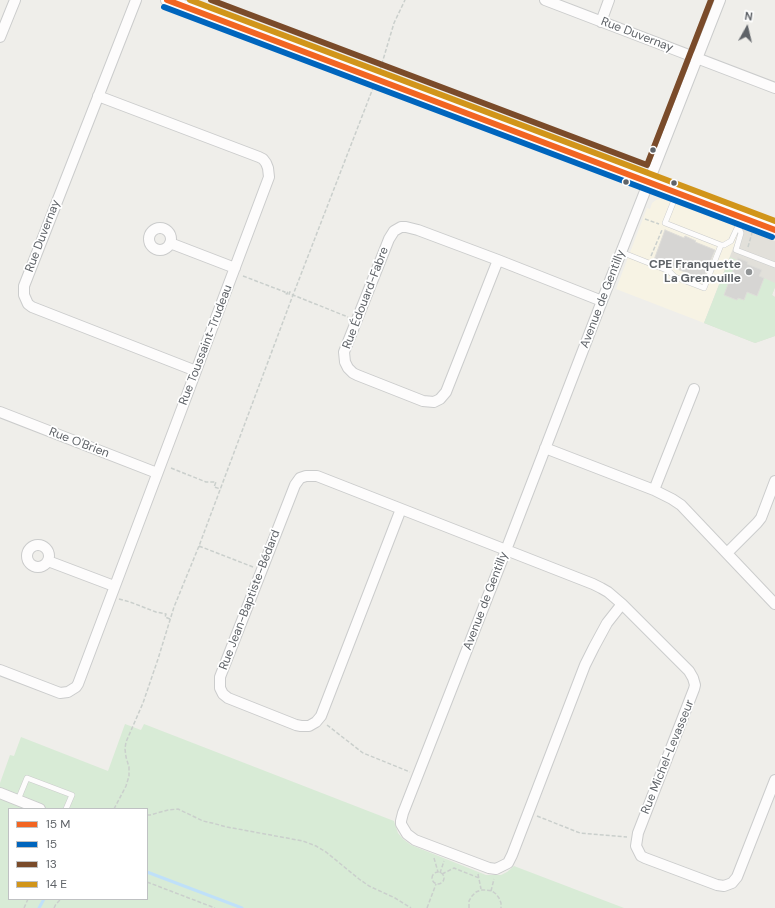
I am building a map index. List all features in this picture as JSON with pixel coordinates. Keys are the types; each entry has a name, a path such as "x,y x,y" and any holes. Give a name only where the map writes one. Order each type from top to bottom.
{"street":[{"path":"0,37 15,0"},
{"name":"Rue Duvernay","path":"136,0 24,286 24,295 28,304 32,307 196,371"},
{"path":"167,0 650,179 677,193 775,230"},
{"path":"188,0 650,179 744,219 775,222"},
{"name":"Rue Duvernay","path":"545,0 775,88"},
{"path":"601,22 609,0"},
{"name":"Avenue de Gentilly","path":"622,604 607,623 594,647 508,863 496,869 488,868 415,840 406,834 401,821 403,813 720,0"},
{"name":"Rue Toussaint-Trudeau","path":"0,670 56,692 68,692 76,687 196,371 237,272 269,177 268,168 263,159 259,157 98,96"},
{"name":"Rue Édouard-Fabre","path":"498,260 446,392 440,399 434,402 423,401 357,375 348,368 344,362 344,352 389,239 394,231 401,227 412,228 498,260 602,301"},
{"path":"170,243 237,272"},
{"path":"654,490 694,389"},
{"name":"Rue O'Brien","path":"0,412 157,473"},
{"path":"545,448 654,490 672,499 680,505 775,604"},
{"name":"Rue Jean-Baptiste-Bédard","path":"401,509 324,709 316,722 309,726 296,725 225,696 221,692 220,677 295,486 300,478 306,476 317,476 506,550"},
{"path":"727,553 761,518 775,481"},
{"name":"Rue Michel-Levasseur","path":"506,550 597,586 608,592 622,604 694,678 695,685 693,692 638,833 636,846 641,856 717,886 724,886 732,883 737,877 775,780"},
{"path":"48,560 114,586"},
{"path":"0,794 38,808"}],"lane":[{"path":"677,193 665,223 721,245 731,241 744,219"},
{"path":"744,219 736,250 775,265"},
{"path":"621,252 669,272 675,277 704,288 721,245"},
{"path":"18,800 27,778 72,795 66,808"}],"path":[{"path":"382,63 394,23 404,0"},
{"path":"114,808 128,781 129,772 125,749 126,742 143,703 174,607 221,489 292,295 373,88"},
{"path":"644,218 652,222"},
{"path":"653,251 662,228"},
{"path":"747,249 753,231"},
{"path":"237,272 285,292 284,293 287,294 288,291 290,292 289,294 351,318"},
{"path":"167,466 206,482 216,482 214,487 221,489"},
{"path":"199,546 256,568"},
{"path":"118,599 166,614 165,617 170,619"},
{"path":"324,723 363,753 411,772"},
{"path":"148,815 178,809 203,821 303,841 326,852 370,886 395,898 411,908"},
{"path":"535,816 577,832 629,838"},
{"path":"434,854 439,873"},
{"path":"439,873 445,859"},
{"path":"436,884 432,878 434,874 442,874 454,868 479,878"},
{"path":"478,872 481,890"},
{"path":"436,884 443,882 444,878 442,874"},
{"path":"491,891 495,876"},
{"path":"148,882 215,908"},
{"path":"427,908 436,884"},
{"path":"469,908 469,901 472,896 476,892 486,890 496,894 501,902 501,908"},
{"path":"54,908 60,900"}],"shaded area":[{"path":"660,199 741,228 704,323 616,289 647,208 650,209 652,203"},
{"name":"CPE Franquette La Grenouille","path":"741,228 775,241 775,287 772,295 775,297 775,336 755,343 704,323"}],"green space":[{"path":"730,257 737,260 724,295 737,300 747,292 757,296 764,278 775,283 772,295 775,297 775,336 755,343 704,323"},
{"path":"125,724 141,730 144,724 394,821 398,833 411,845 486,875 501,875 514,866 624,908 0,908 0,783 10,755 14,756 21,737 108,771"}],"building":[{"path":"665,230 684,238 685,236 696,241 695,242 715,250 703,279 654,260"},
{"path":"738,258 748,262 747,264 762,270 759,276 764,278 757,296 747,292 744,300 738,298 737,300 724,295"}],"waterway":[{"path":"148,872 242,908"},
{"path":"39,908 43,900"}],"transit line":[{"path":"167,0 775,230"},
{"path":"190,0 775,221"},
{"name":"13","path":"211,0 647,165 711,0"},
{"name":"15","path":"164,7 772,237"}],"place":[{"name":"CPE Franquette La Grenouille","path":"749,272"}]}
